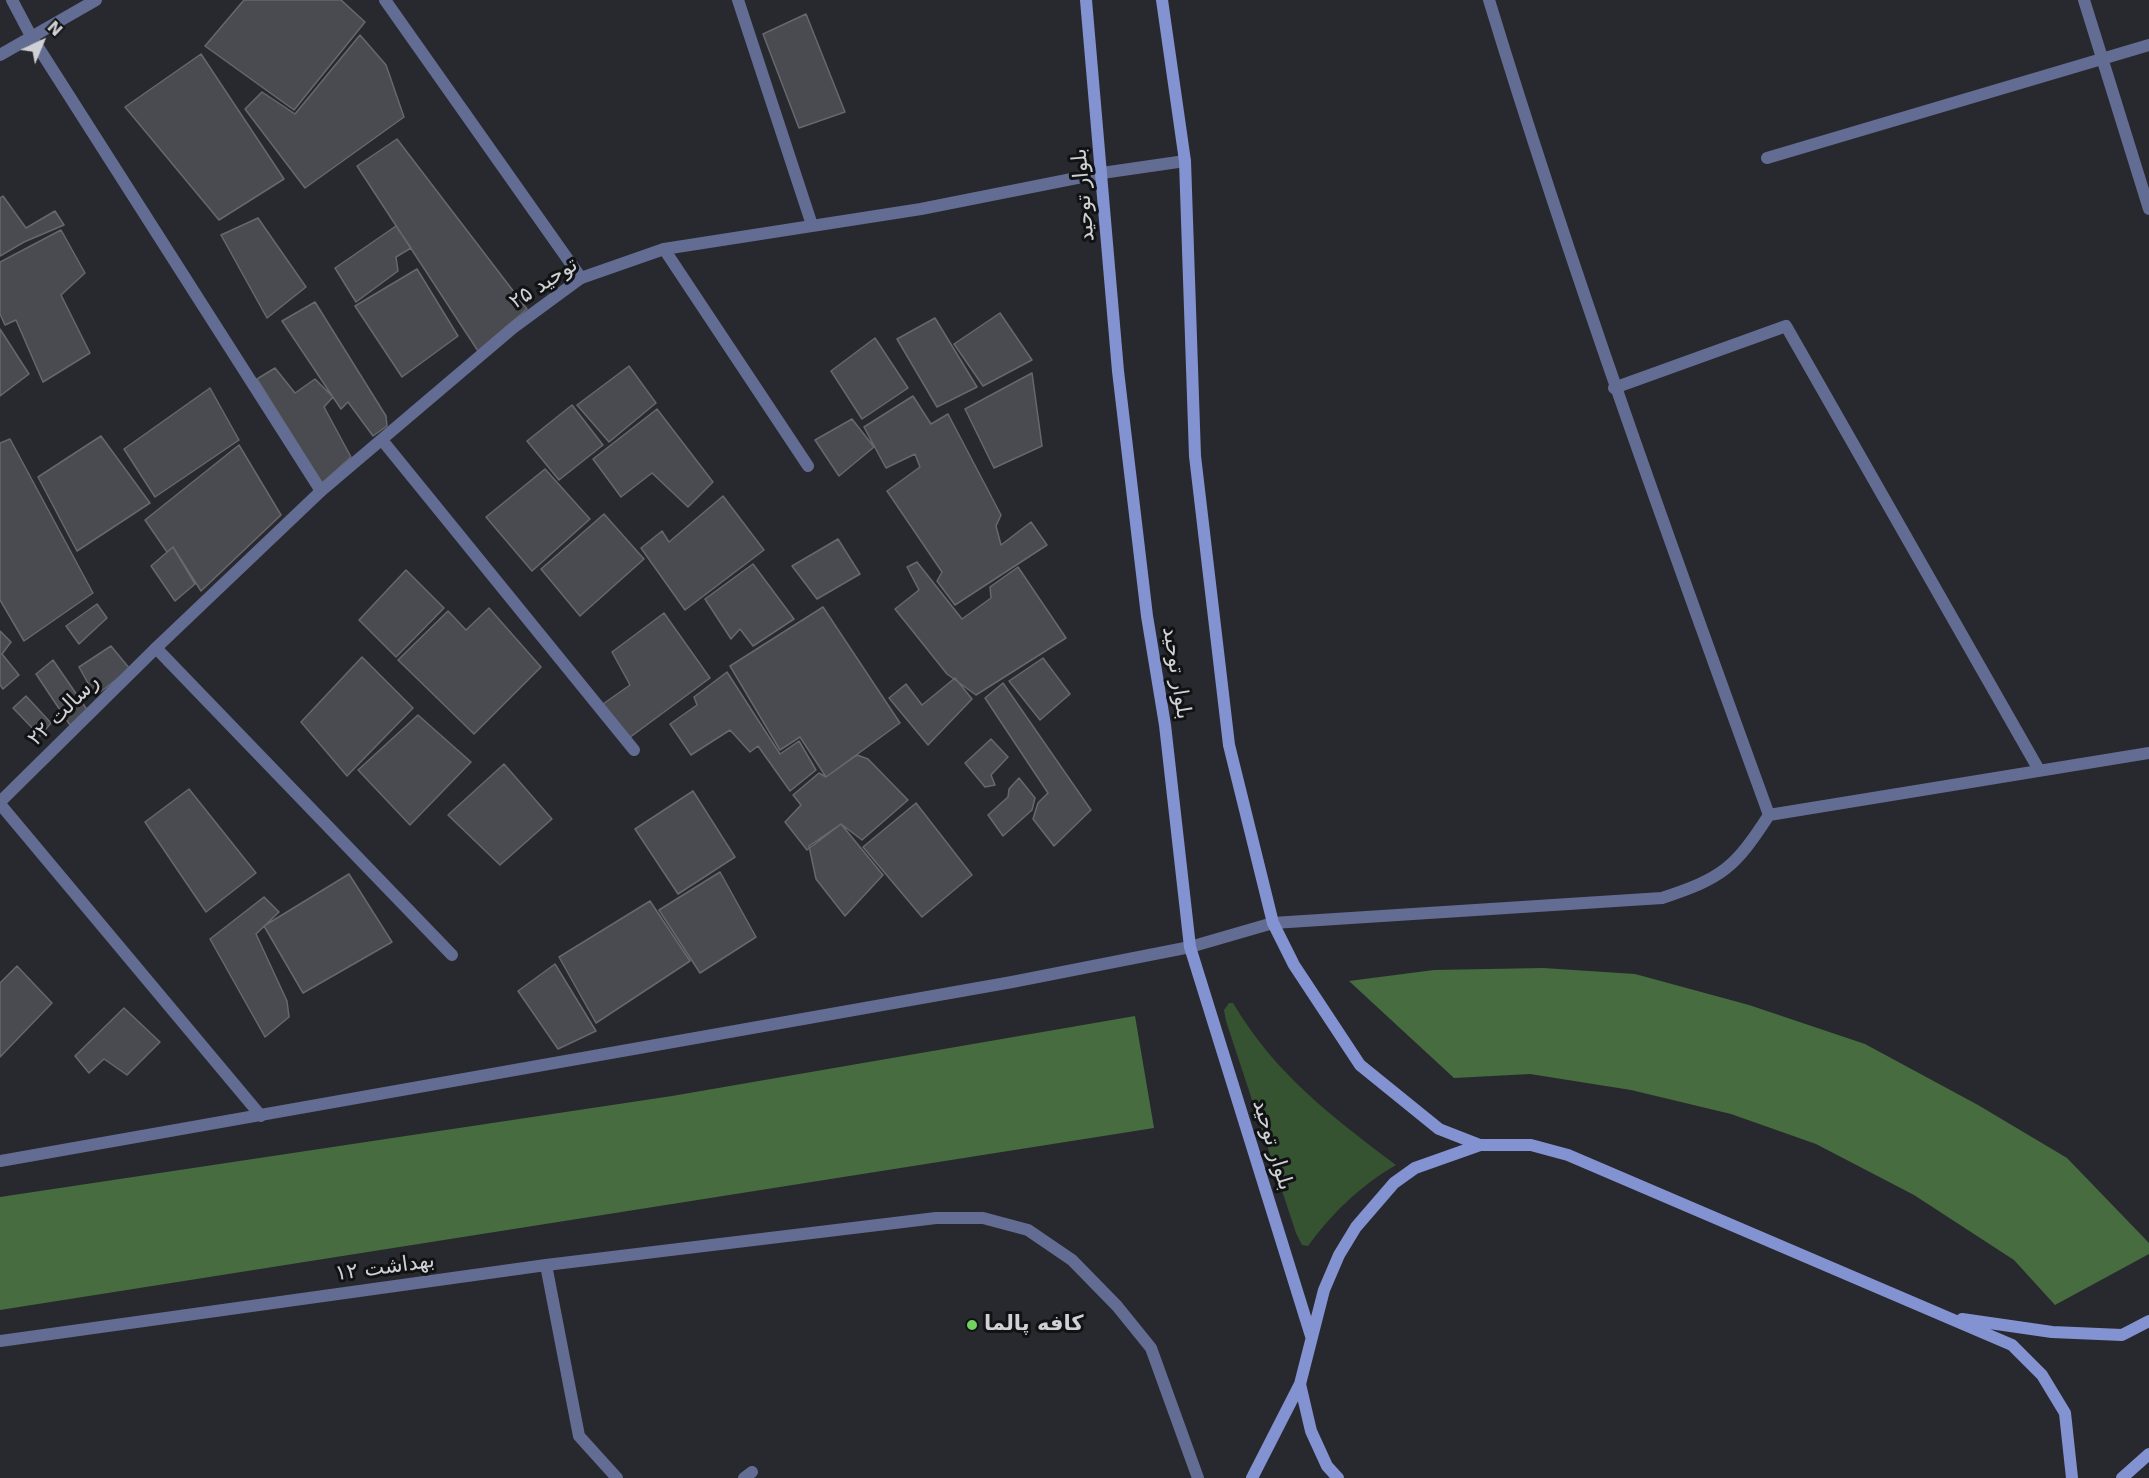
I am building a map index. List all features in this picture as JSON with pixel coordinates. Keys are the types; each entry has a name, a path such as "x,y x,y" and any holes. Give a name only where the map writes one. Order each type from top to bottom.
{"main road":[{"name":"بلوار توحید","path":"1086,0 1118,371 1147,616 1165,725 1190,947 1311,1336"},
{"name":"بلوار توحید","path":"1162,0 1185,161 1195,456 1229,745 1273,923 1294,964 1360,1065 1439,1129 1480,1145"},
{"path":"1252,1478 1300,1384 1324,1290 1339,1255 1373,1205 1394,1183 1415,1168 1480,1145 1531,1145 1568,1155 2012,1345 2042,1375 2065,1413 2072,1478"},
{"path":"1944,1316 2052,1332 2122,1335 2149,1321"},
{"path":"1300,1384 1311,1431 1328,1466 1338,1478"},
{"path":"2122,1478 2149,1454"}],"street":[{"path":"12,0 31,36 321,491"},
{"path":"0,55 96,0"},
{"path":"385,0 581,278"},
{"path":"738,0 812,225"},
{"path":"1489,0 1537,159 1614,388 1768,815"},
{"path":"2084,0 2149,209"},
{"path":"1767,158 2149,45"},
{"name":"توحید ۲۵","path":"156,648 321,491 513,328 581,278 664,249 921,209 1102,173 1185,161"},
{"path":"664,249 808,466"},
{"path":"1614,388 1786,326 2039,770"},
{"path":"382,440 634,750"},
{"path":"156,648 452,955"},
{"name":"رسالت ۲۲","path":"0,803 156,648"},
{"path":"0,1161 261,1116 1190,947 1273,923 1662,898 1696,887 1727,870 1746,850 1768,815 2149,753"},
{"path":"0,803 261,1116"},
{"name":"بهداشت ۱۲","path":"0,1341 546,1265 936,1218 983,1218 1028,1230 1072,1260 1117,1306 1151,1348 1198,1478"},
{"path":"546,1265 579,1436 617,1478"}],"shaded area":[{"path":"1543,968 1635,974 1749,1005 1865,1044 1978,1105 2067,1158 2149,1243 2149,1254 2055,1305 2014,1260 1914,1195 1816,1144 1731,1114 1631,1090 1530,1074 1454,1078 1349,981 1434,970"},
{"path":"1229,1003 1233,1003 1249,1028 1286,1073 1327,1111 1396,1165 1348,1201 1308,1246 1302,1245 1296,1233 1226,1021 1224,1010"},
{"path":"1135,1016 1154,1128 0,1310 0,1197 672,1096"}],"building":[{"path":"244,0 341,0 365,22 294,110 205,46"},
{"path":"806,14 845,112 799,128 763,34"},
{"path":"360,35 386,65 404,117 305,188 245,109 262,92 295,114"},
{"path":"201,54 284,179 219,220 125,107"},
{"path":"397,139 527,309 478,351 357,166"},
{"path":"3,196 26,228 55,211 64,225 24,242 0,256 0,198"},
{"path":"258,218 306,287 267,318 221,235"},
{"path":"396,226 411,248 396,257 398,271 356,302 335,268"},
{"path":"61,230 85,273 61,295 90,353 43,382 16,320 5,325 0,314 0,262"},
{"path":"417,269 458,336 402,377 355,306"},
{"path":"315,302 386,416 387,426 373,436 348,402 341,409 282,321"},
{"path":"1000,313 1032,360 983,386 954,344"},
{"path":"935,318 977,387 937,407 897,339"},
{"path":"0,329 29,374 0,396"},
{"path":"875,338 908,388 862,419 831,371"},
{"path":"629,366 656,403 609,442 577,405"},
{"path":"275,368 295,393 315,379 333,397 324,407 351,457 322,483 257,379"},
{"path":"1032,373 1042,446 994,468 965,409"},
{"path":"210,388 239,440 155,497 124,449"},
{"path":"913,396 931,424 948,414 1001,515 996,526 1001,545 1031,522 1047,545 955,605 937,581 942,572 887,491 920,467 915,454 886,468 864,427"},
{"path":"572,405 603,445 559,480 527,441"},
{"path":"657,409 713,482 688,507 652,473 621,497 593,459"},
{"path":"852,419 874,447 839,476 815,440"},
{"path":"101,436 150,503 77,551 38,477"},
{"path":"10,439 93,593 24,641 0,600 0,443"},
{"path":"239,445 281,515 201,591 173,547 167,552 145,520"},
{"path":"545,469 590,519 532,571 486,517"},
{"path":"723,496 764,550 685,610 641,548 662,531 669,542"},
{"path":"604,514 644,559 580,616 541,569"},
{"path":"838,539 860,574 817,599 792,566"},
{"path":"173,547 195,584 175,601 151,566"},
{"path":"917,562 962,619 991,598 990,587 1018,567 1066,638 976,695 947,674 895,609 919,590 907,567"},
{"path":"753,564 794,619 753,646 740,629 731,639 705,599"},
{"path":"406,570 444,608 396,657 359,620"},
{"path":"97,604 107,618 79,644 66,626"},
{"path":"823,607 900,723 826,777 800,737 780,750 730,666"},
{"path":"489,608 541,667 474,734 398,660 448,611 466,630"},
{"path":"664,613 710,678 625,741 603,704 630,685 612,652"},
{"path":"0,631 11,642 2,654 19,675 3,689 0,685"},
{"path":"111,646 130,669 95,696 79,667"},
{"path":"362,657 413,708 347,776 301,722"},
{"path":"1043,658 1070,694 1040,720 1009,681"},
{"path":"53,660 88,711 70,725 36,674"},
{"path":"727,672 780,754 799,741 816,770 790,791 758,746 750,752 730,730 691,755 670,724 697,705 694,697"},
{"path":"955,678 972,699 928,745 889,698 906,684 922,705"},
{"path":"1003,683 1091,810 1054,846 1033,819 1038,803 1048,793 985,698"},
{"path":"26,696 51,723 40,736 13,708"},
{"path":"418,715 471,762 410,825 358,770"},
{"path":"991,739 1008,757 991,775 995,785 985,787 965,763"},
{"path":"857,755 868,759 908,800 862,840 841,824 807,850 785,822 801,805 793,795 819,773 826,777"},
{"path":"504,764 552,819 500,865 448,815"},
{"path":"1019,778 1035,798 1032,810 1003,836 988,815 1008,797 1009,789"},
{"path":"189,789 256,873 206,912 145,822"},
{"path":"693,791 735,857 678,894 635,829"},
{"path":"916,803 972,875 922,917 863,847"},
{"path":"841,824 883,875 845,916 816,879 809,846"},
{"path":"720,872 756,937 700,973 659,910"},
{"path":"349,874 392,942 303,993 264,926"},
{"path":"264,897 279,912 256,934 287,1001 289,1017 265,1037 210,939"},
{"path":"650,901 690,961 596,1023 559,957"},
{"path":"555,964 596,1031 558,1049 518,991"},
{"path":"17,966 52,1003 0,1057 0,983"},
{"path":"124,1008 160,1042 127,1075 104,1059 89,1073 75,1056"}],"place":[{"name":"کافه پالما","path":"972,1325"}]}
